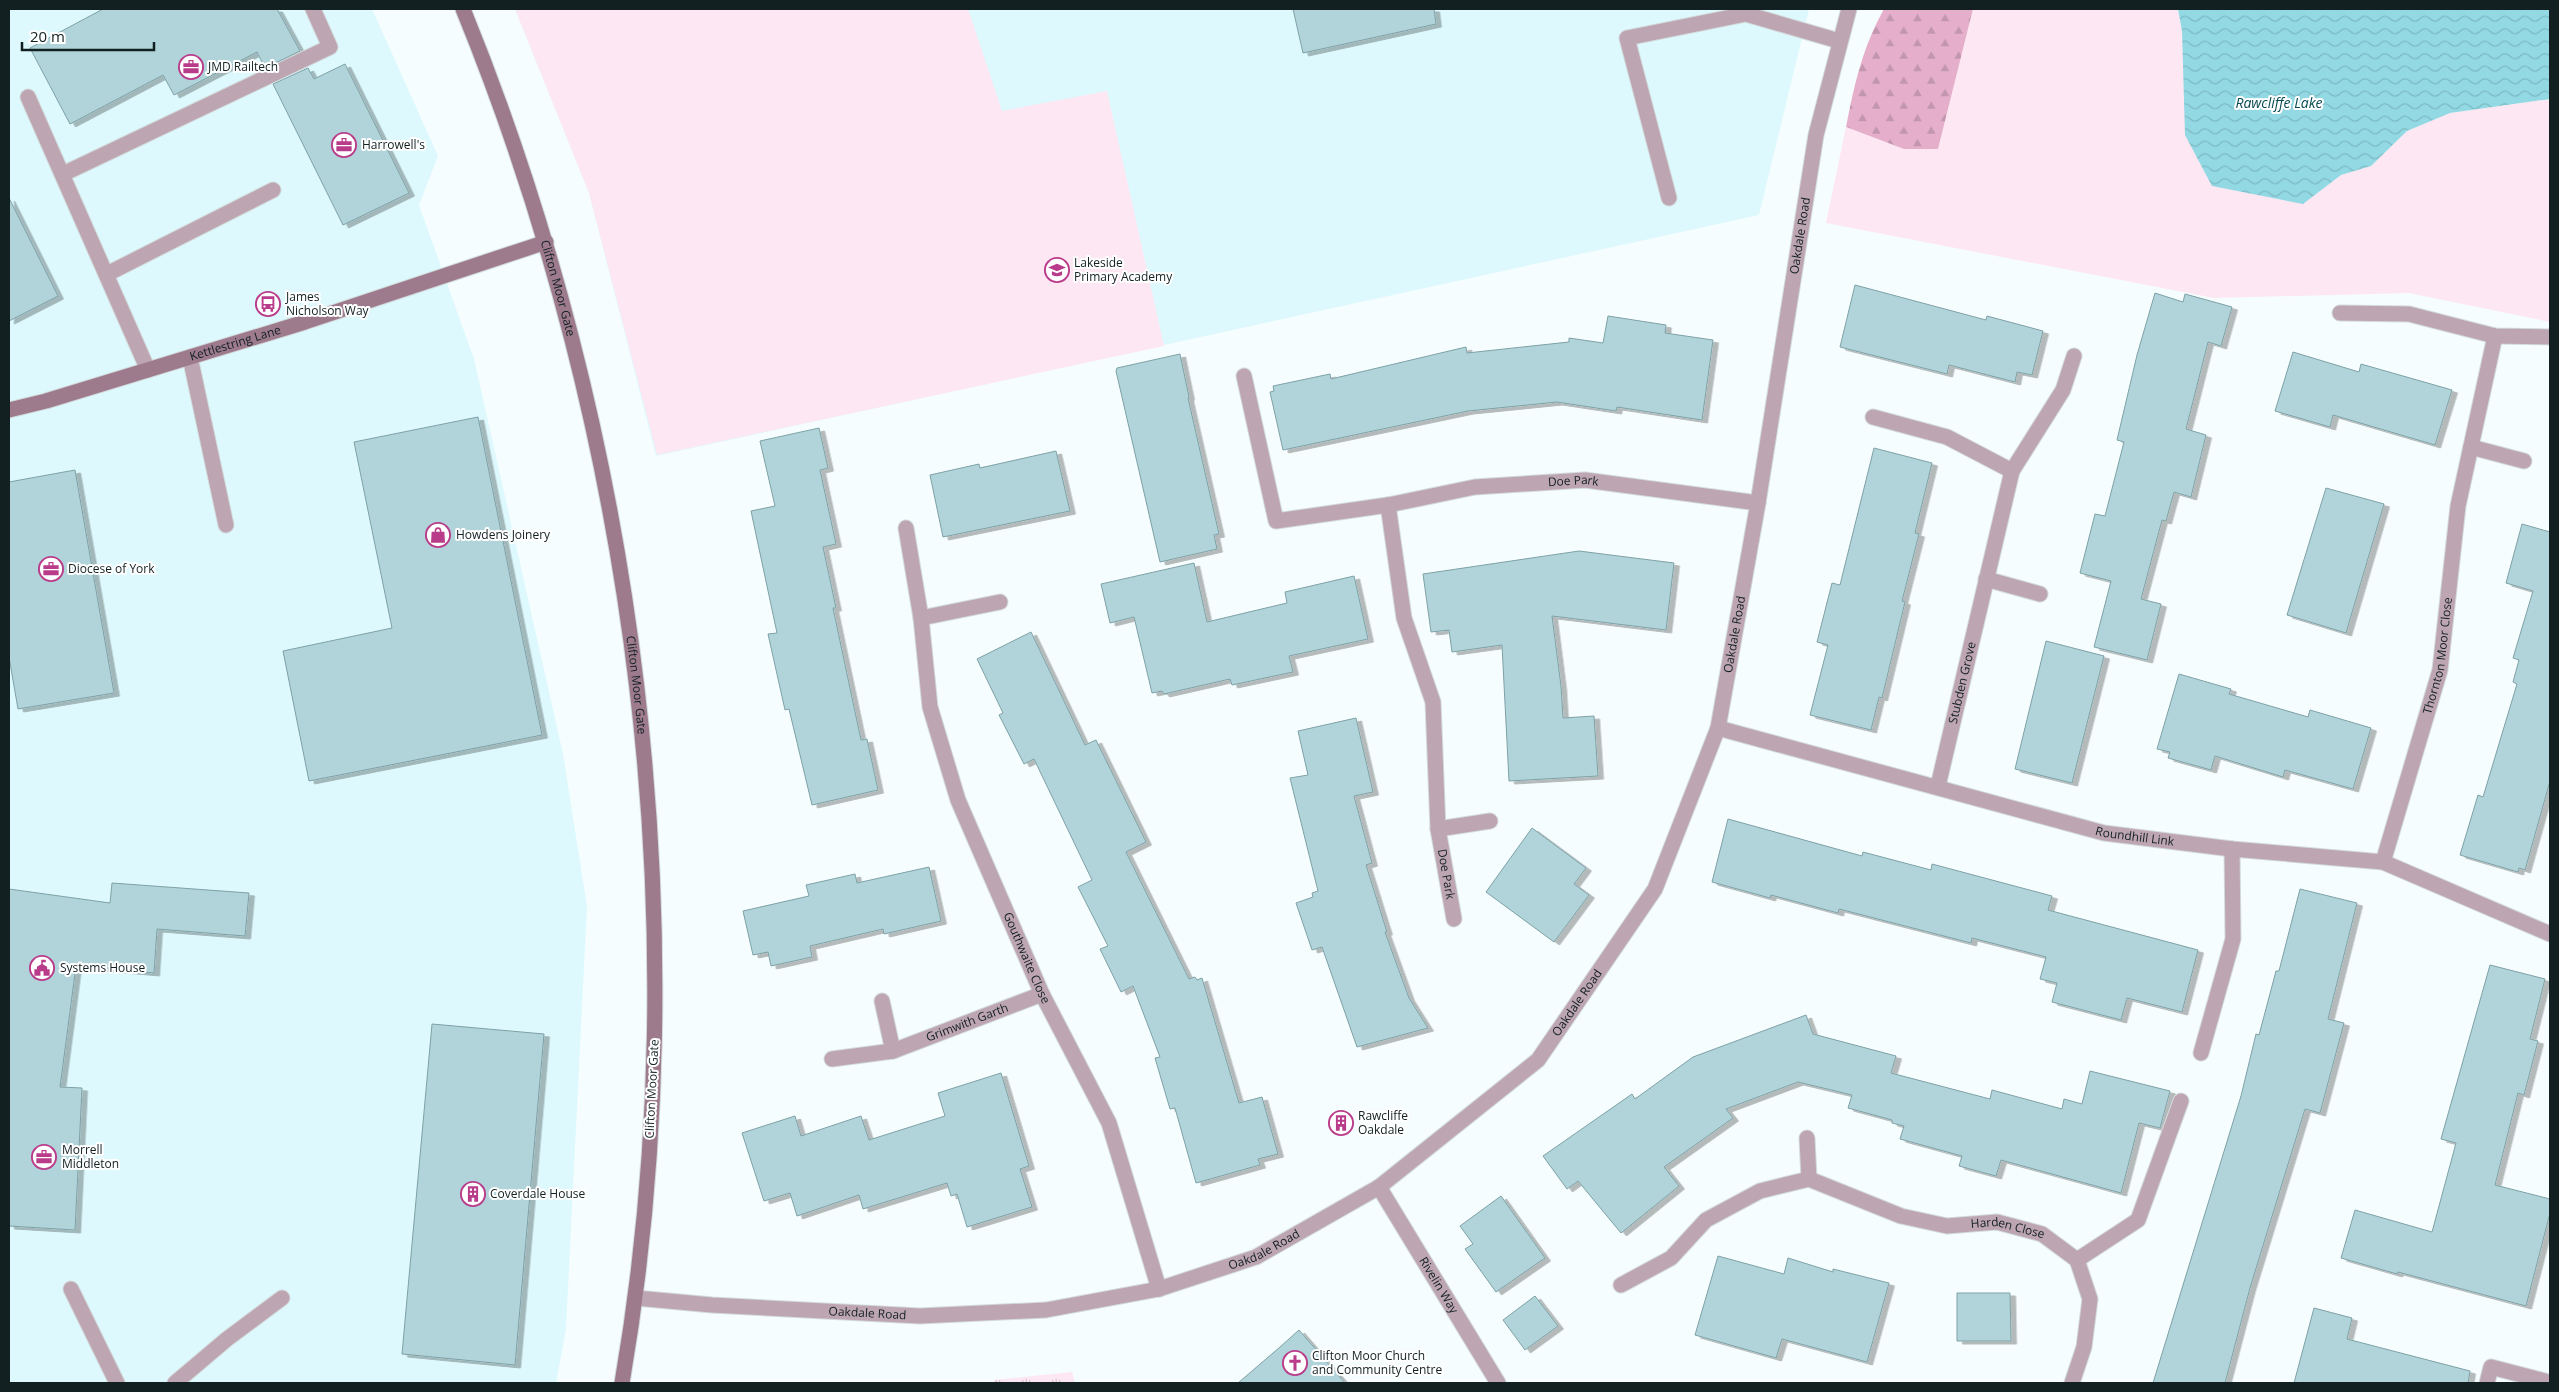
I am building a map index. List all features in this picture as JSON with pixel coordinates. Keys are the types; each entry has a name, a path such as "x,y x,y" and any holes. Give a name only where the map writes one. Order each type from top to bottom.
{"street":[{"path":"63,174 330,47 313,9"},
{"name":"Clifton Moor Gate","path":"463,9 495,87 546,242 615,531 633,646 650,829 656,1011 649,1152 636,1298 622,1383"},
{"name":"Oakdale Road","path":"636,1298 712,1305 920,1316 1046,1310 1159,1289 1256,1257 1379,1187 1538,1060 1655,889 1718,728 1758,503 1816,135 1849,9"},
{"path":"1669,198 1627,38 1746,14 1840,41"},
{"path":"28,97 148,370"},
{"path":"107,274 273,190"},
{"name":"Kettlestring Lane","path":"9,410 190,357 459,272 546,242"},
{"path":"2340,313 2409,314 2494,336 2550,337"},
{"name":"Thornton Moor Close","path":"2383,862 2440,670 2458,506 2494,336"},
{"name":"Stubden Grove","path":"1938,786 2012,471 2063,390 2074,356"},
{"path":"190,357 226,525"},
{"name":"Doe Park","path":"1244,376 1276,521 1388,504 1475,487 1586,480 1758,503"},
{"path":"1874,417 1947,437 2012,471"},
{"path":"2471,447 2524,461"},
{"name":"Doe Park","path":"1388,504 1404,618 1433,702 1438,829 1454,919"},
{"name":"Gouthwaite Close","path":"906,528 921,618 930,707 958,800 1042,994 1109,1123 1159,1289"},
{"path":"1986,579 2040,594"},
{"path":"921,618 1000,602"},
{"name":"Roundhill Link","path":"1718,728 1938,786 2104,833 2232,849 2383,862 2550,934"},
{"path":"1438,829 1490,821"},
{"path":"2201,1053 2234,939 2232,849"},
{"name":"Grimwith Garth","path":"832,1059 893,1051 1042,994"},
{"path":"882,1001 893,1051"},
{"path":"2072,1383 2084,1347 2090,1299 2077,1260 2138,1220 2181,1101"},
{"path":"1621,1285 1671,1258 1706,1220 1760,1190 1809,1179 1807,1138"},
{"name":"Harden Close","path":"1809,1179 1901,1216 1947,1226 1997,1222 2042,1234 2077,1260"},
{"name":"Rivelin Way","path":"1379,1187 1498,1383"},
{"path":"71,1289 117,1383"},
{"path":"174,1383 227,1338 282,1298"},
{"path":"2487,1383 2491,1366 2545,1381"}],"shaded area":[{"path":"9,9 372,9 438,156 419,205 474,359 563,754 587,906 566,1329 556,1383 9,1383"},
{"name":"Lakeside Primary Academy","path":"515,9 1809,9 1759,215 656,456 589,193"}],"green space":[{"path":"515,9 968,9 1002,111 1107,91 1164,346 657,455 589,193"},
{"path":"1884,9 1973,9 1938,149 1904,149 1846,127 1860,66 1870,37"},
{"path":"1973,9 2178,9 2182,31 2303,204 2341,175 2371,166 2407,131 2450,113 2550,99 2550,322 2409,293 2214,298 1826,223 1846,127 1904,149 1938,149"},
{"path":"1072,1372 1075,1383 994,1383 994,1380"}],"water":[{"name":"Rawcliffe Lake","path":"2178,9 2550,9 2550,99 2450,113 2407,131 2371,166 2341,175 2303,204 2212,186 2185,135 2182,31"}],"building":[{"path":"103,9 277,9 300,51 265,68 257,52 174,95 163,75 70,124 30,48"},
{"path":"1293,9 1434,9 1436,24 1303,53"},
{"name":"Harrowell's","path":"345,64 409,193 343,225 273,84 308,68 314,79"},
{"path":"9,198 58,296 9,321"},
{"path":"1855,285 1986,320 1987,316 2043,331 2032,375 2017,372 2015,382 1949,365 1947,374 1840,347"},
{"path":"2155,293 2183,302 2185,294 2232,307 2221,346 2208,342 2186,429 2206,435 2191,497 2174,492 2166,521 2162,520 2141,599 2161,604 2147,660 2094,647 2111,581 2080,573 2095,514 2105,516 2124,442 2117,440 2137,355"},
{"path":"1608,316 1666,325 1665,333 1713,340 1702,420 1617,407 1616,411 1557,402 1468,411 1283,450 1270,392 1274,391 1273,386 1330,374 1331,379 1466,347 1467,353 1569,342 1569,338 1603,343"},
{"path":"2293,352 2359,372 2361,364 2452,390 2435,445 2333,415 2330,427 2275,411"},
{"path":"1180,354 1219,534 1214,535 1217,549 1160,562 1116,371 1117,368"},
{"name":"Howdens Joinery","path":"478,417 542,735 309,781 283,651 392,628 354,442"},
{"path":"819,428 828,468 820,470 836,544 823,547 836,608 833,608 861,740 867,739 878,790 812,805 789,709 785,710 768,634 777,633 751,511 775,506 760,441"},
{"path":"1874,448 1932,463 1915,533 1919,534 1902,601 1905,602 1882,698 1879,697 1871,730 1810,715 1828,645 1817,642 1832,583 1840,585"},
{"path":"1056,451 1070,511 943,537 930,475 979,464 980,468"},
{"name":"Diocese of York","path":"75,470 114,693 18,709 9,657 9,482"},
{"path":"2326,488 2384,504 2346,633 2287,615"},
{"path":"2522,524 2550,532 2550,781 2525,870 2519,868 2518,872 2460,855 2478,795 2483,797 2517,684 2513,682 2519,660 2513,658 2533,591 2506,583"},
{"path":"1579,551 1674,563 1666,630 1552,616 1563,718 1594,716 1598,776 1509,781 1502,645 1452,652 1449,630 1431,632 1423,574"},
{"path":"1194,563 1207,622 1287,603 1285,592 1354,576 1368,639 1289,656 1293,672 1232,685 1230,679 1164,694 1162,691 1152,693 1134,617 1110,623 1101,584"},
{"path":"1031,632 1085,745 1096,740 1146,842 1126,852 1189,979 1195,977 1197,980 1202,978 1239,1103 1262,1097 1278,1154 1258,1159 1260,1165 1196,1183 1175,1108 1170,1109 1155,1058 1160,1057 1133,986 1121,992 1100,949 1108,946 1078,887 1092,880 1034,759 1024,764 999,715 1003,713 977,659"},
{"path":"2046,641 2104,656 2072,783 2015,769"},
{"path":"2179,674 2231,689 2229,694 2308,717 2310,710 2371,728 2353,789 2285,770 2283,777 2215,756 2211,770 2168,758 2170,752 2157,749"},
{"path":"1356,718 1373,792 1354,796 1372,863 1366,865 1387,932 1385,932 1409,998 1428,1028 1357,1047 1322,947 1312,950 1296,903 1313,897 1312,893 1318,891 1290,778 1308,775 1298,731"},
{"path":"1728,819 1862,856 1863,852 1931,870 1932,864 2052,896 2048,910 2198,950 2182,1012 2127,998 2121,1020 2052,1002 2057,983 2040,979 2046,957 1972,938 1971,943 1839,909 1838,913 1771,895 1770,898 1712,882"},
{"path":"1532,828 1586,868 1574,884 1589,895 1554,942 1486,892"},
{"path":"929,867 941,921 884,934 883,929 810,946 812,957 771,966 768,952 753,955 743,911 809,896 806,885 855,874 857,883"},
{"path":"112,883 249,893 245,936 157,929 154,973 76,966 60,1087 82,1088 75,1230 9,1226 9,889 110,903"},
{"path":"2300,889 2357,903 2328,1019 2344,1023 2320,1113 2305,1109 2250,1288 2225,1383 2153,1383 2241,1096 2256,1034 2259,1035 2276,971 2279,971"},
{"path":"2490,965 2545,979 2530,1039 2538,1041 2524,1095 2518,1093 2495,1185 2550,1199 2550,1213 2526,1306 2341,1258 2355,1210 2432,1232 2456,1143 2441,1139"},
{"path":"1806,1015 1813,1034 1896,1056 1891,1073 1990,1099 1992,1090 2062,1109 2064,1099 2082,1104 2090,1071 2170,1091 2160,1128 2139,1123 2121,1193 2001,1160 1996,1176 1959,1166 1962,1156 1900,1139 1904,1126 1892,1123 1892,1120 1848,1108 1852,1095 1798,1082 1726,1109 1733,1118 1664,1167 1679,1186 1621,1233 1578,1181 1567,1189 1543,1156 1632,1094 1635,1099 1693,1057"},
{"name":"Coverdale House","path":"432,1024 544,1034 515,1365 402,1354"},
{"path":"1001,1073 1029,1166 1020,1169 1032,1207 967,1227 957,1194 951,1196 947,1183 863,1209 859,1195 797,1216 790,1193 764,1201 742,1133 795,1116 801,1136 861,1116 869,1140 945,1116 938,1093"},
{"path":"1501,1196 1545,1258 1496,1292 1465,1249 1473,1244 1460,1226"},
{"path":"1718,1256 1784,1274 1788,1258 1833,1272 1833,1269 1889,1283 1867,1362 1782,1339 1776,1358 1695,1335"},
{"path":"1957,1293 2010,1293 2011,1341 1957,1341"},
{"path":"1535,1296 1558,1326 1525,1350 1503,1320"},
{"path":"2314,1308 2352,1318 2347,1339 2470,1371 2468,1383 2294,1383"},
{"name":"Clifton Moor Church and Community Centre","path":"1299,1330 1345,1383 1238,1383 1280,1347"}],"place":[{"name":"JMD Railtech","path":"191,67"},
{"name":"Harrowell's","path":"344,145"},
{"name":"Lakeside Primary Academy","path":"1057,270"},
{"name":"James Nicholson Way","path":"268,304"},
{"name":"Howdens Joinery","path":"438,535"},
{"name":"Diocese of York","path":"51,569"},
{"name":"Systems House","path":"42,968"},
{"name":"Rawcliffe Oakdale","path":"1341,1123"},
{"name":"Morrell Middleton","path":"44,1157"},
{"name":"Coverdale House","path":"473,1194"},
{"name":"Clifton Moor Church and Community Centre","path":"1295,1363"}]}
